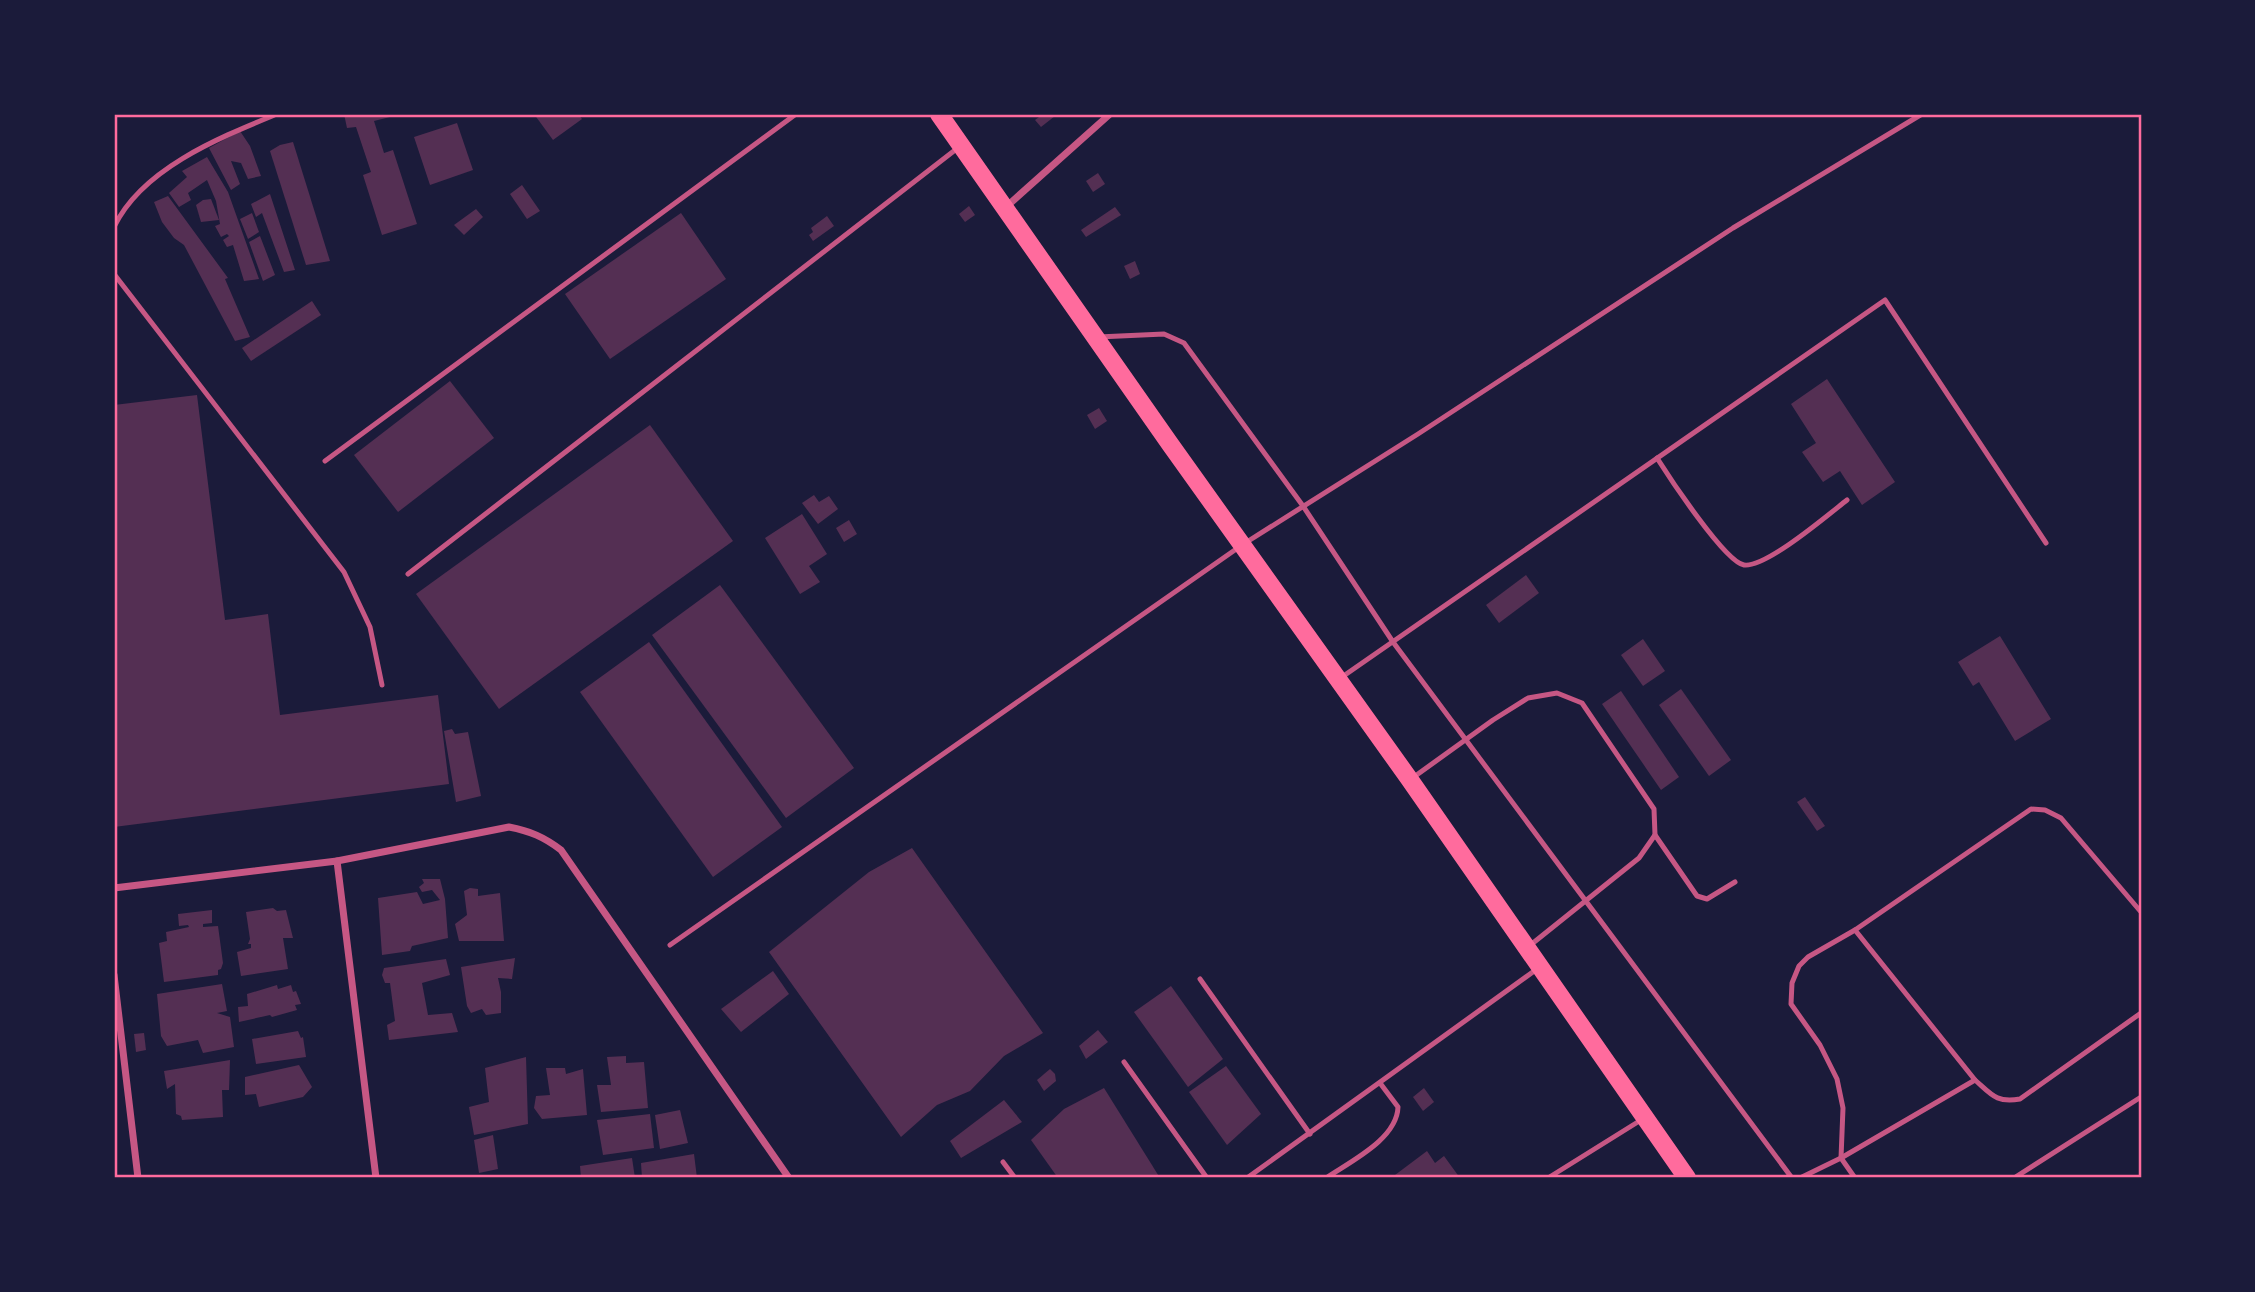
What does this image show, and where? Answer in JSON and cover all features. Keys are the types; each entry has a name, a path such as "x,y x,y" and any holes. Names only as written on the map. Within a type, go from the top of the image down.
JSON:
{"highway":[{"path":"939,114 1339,679 1687,1178"}],"street":[{"path":"1006,207 1110,114"},
{"path":"114,888 337,861 509,827 531,831 561,850 789,1178"},
{"path":"337,861 376,1178"},
{"path":"114,975 138,1178"}],"lane":[{"path":"114,226 120,213 143,188 168,168 217,139 277,114"},
{"path":"325,461 796,114"},
{"path":"670,946 1242,545 1558,344 1733,228 1922,114"},
{"path":"408,574 961,145"},
{"path":"114,274 344,572 370,627 382,685"},
{"path":"1339,679 1885,299 2046,543"},
{"path":"1095,337 1164,334 1184,343 1303,506 1393,642 1792,1178"},
{"path":"1657,458 1705,527 1733,559 1743,565 1756,564 1788,545 1847,500"},
{"path":"1410,780 1528,698 1557,693 1582,703 1654,809 1655,835 1697,896 1707,899 1735,882"},
{"path":"1855,1178 1841,1158 1843,1108 1837,1079 1820,1045 1791,1004 1792,983 1799,966 1808,957 1855,930 2031,809 2045,810 2061,818 2141,912"},
{"path":"1526,949 1639,858 1655,835"},
{"path":"1855,930 1975,1080 1994,1097 2004,1101 2020,1099 2141,1013"},
{"path":"1247,1178 1539,968"},
{"path":"1199,979 1310,1133"},
{"path":"1124,1062 1207,1178"},
{"path":"1800,1178 1841,1158 1975,1080"},
{"path":"1326,1178 1388,1134 1398,1119 1398,1107 1380,1083"},
{"path":"2014,1178 2141,1097"},
{"path":"1548,1178 1643,1118"},
{"path":"1003,1162 1015,1178"}],"building":[{"path":"344,114 402,114 374,121 384,153 393,150 417,224 382,235 363,175 371,172 356,127 347,128"},
{"path":"534,114 578,114 582,119 553,140"},
{"path":"1043,114 1055,116 1041,127 1035,120"},
{"path":"457,123 473,170 430,185 414,137"},
{"path":"240,131 250,146 261,176 248,179 241,163 231,161 240,184 231,190 209,148"},
{"path":"293,142 330,261 306,265 270,151"},
{"path":"207,157 228,192 259,279 244,281 233,245 227,247 223,240 229,236 227,234 221,237 215,226 220,224 216,201 207,180 188,193 191,200 179,207 169,193 187,177 182,171"},
{"path":"1098,173 1105,184 1093,192 1086,181"},
{"path":"522,185 540,211 527,219 510,194"},
{"path":"270,194 295,270 284,272 262,213 256,217 251,204"},
{"path":"168,196 228,278 225,279 250,337 235,341 184,245 174,238 162,222 154,202"},
{"path":"211,199 219,220 201,222 196,205"},
{"path":"969,206 975,215 965,222 959,214"},
{"path":"1115,207 1121,215 1086,237 1081,230"},
{"path":"476,209 483,217 464,235 454,225"},
{"path":"252,213 259,232 248,239 240,219"},
{"path":"681,213 726,279 610,359 565,294"},
{"path":"827,216 834,226 813,241 809,235 813,232 811,228"},
{"path":"260,236 275,275 263,281 249,242"},
{"path":"1135,261 1140,274 1130,279 1124,266"},
{"path":"312,301 321,315 251,361 242,348"},
{"path":"1827,379 1895,482 1862,505 1840,471 1823,482 1802,452 1816,443 1791,404"},
{"path":"450,381 494,438 398,512 354,455"},
{"path":"197,395 225,620 268,614 280,715 438,695 449,784 114,827 114,405"},
{"path":"1099,408 1107,421 1095,429 1087,415"},
{"path":"650,425 733,541 499,709 416,594"},
{"path":"814,495 819,502 829,496 838,509 818,524 802,503"},
{"path":"802,514 827,554 809,566 820,582 800,594 765,538"},
{"path":"849,520 857,534 844,542 836,528"},
{"path":"1526,575 1539,593 1499,623 1486,605"},
{"path":"720,585 854,768 786,818 652,635"},
{"path":"2000,636 2051,719 2015,741 1979,682 1973,686 1958,662"},
{"path":"1643,639 1665,671 1643,686 1621,655"},
{"path":"649,642 782,827 713,877 580,692"},
{"path":"1681,689 1731,760 1709,776 1659,705"},
{"path":"1621,691 1679,777 1661,790 1602,704"},
{"path":"452,729 455,734 468,732 481,796 456,802 444,731"},
{"path":"1805,797 1825,826 1817,831 1797,802"},
{"path":"912,848 1043,1033 1004,1056 970,1091 937,1105 901,1137 769,952 869,872"},
{"path":"422,879 440,879 445,899 448,938 412,946 410,951 382,955 378,898 417,892 423,904 440,900 432,890 422,892 419,887 424,883"},
{"path":"470,888 478,889 478,896 500,893 504,941 459,941 455,924 467,915 464,891"},
{"path":"273,908 277,911 286,910 293,938 283,938 288,969 241,976 237,952 251,948 251,944 248,944 250,939 246,912"},
{"path":"212,910 212,923 203,924 203,927 218,926 223,963 218,975 164,982 159,943 167,941 166,932 189,927 179,926 178,914"},
{"path":"515,958 512,979 498,978 501,1013 486,1015 482,1009 471,1013 467,1006 461,967"},
{"path":"446,959 450,975 422,983 428,1015 452,1013 458,1032 389,1040 387,1025 395,1021 390,983 385,983 382,975 384,968"},
{"path":"773,971 789,994 741,1032 721,1009"},
{"path":"222,984 227,1011 217,1013 230,1017 234,1047 203,1053 198,1040 167,1046 161,1036 157,994"},
{"path":"277,985 278,989 291,985 293,992 296,991 301,1004 295,1005 297,1010 239,1022 238,1007 248,1006 247,994"},
{"path":"1171,986 1223,1059 1188,1087 1134,1012"},
{"path":"1098,1030 1108,1042 1086,1059 1079,1046"},
{"path":"298,1031 301,1038 303,1037 306,1057 256,1064 252,1039"},
{"path":"144,1033 146,1050 136,1052 134,1034"},
{"path":"626,1056 626,1063 644,1062 648,1108 601,1112 597,1085 611,1085 607,1057"},
{"path":"526,1057 528,1124 474,1135 469,1107 489,1102 485,1068"},
{"path":"230,1060 229,1090 222,1090 223,1117 182,1120 181,1116 176,1114 175,1084 167,1089 164,1071"},
{"path":"299,1065 312,1087 303,1097 259,1107 256,1094 245,1095 245,1077"},
{"path":"1226,1066 1261,1114 1227,1145 1189,1092"},
{"path":"546,1068 565,1068 566,1074 583,1069 587,1115 542,1119 534,1108 536,1096 550,1095"},
{"path":"1050,1069 1055,1074 1056,1081 1044,1091 1037,1080"},
{"path":"1104,1088 1160,1178 1058,1178 1031,1140 1064,1109"},
{"path":"1424,1088 1434,1102 1423,1111 1413,1097"},
{"path":"1004,1100 1022,1122 961,1158 950,1141"},
{"path":"680,1110 688,1143 660,1149 655,1115"},
{"path":"650,1114 654,1148 603,1155 597,1120"},
{"path":"493,1135 498,1169 479,1173 474,1140"},
{"path":"1427,1151 1435,1163 1444,1156 1460,1178 1391,1178"},
{"path":"694,1154 697,1178 642,1178 641,1163"},
{"path":"632,1158 635,1178 581,1178 580,1166"}]}
